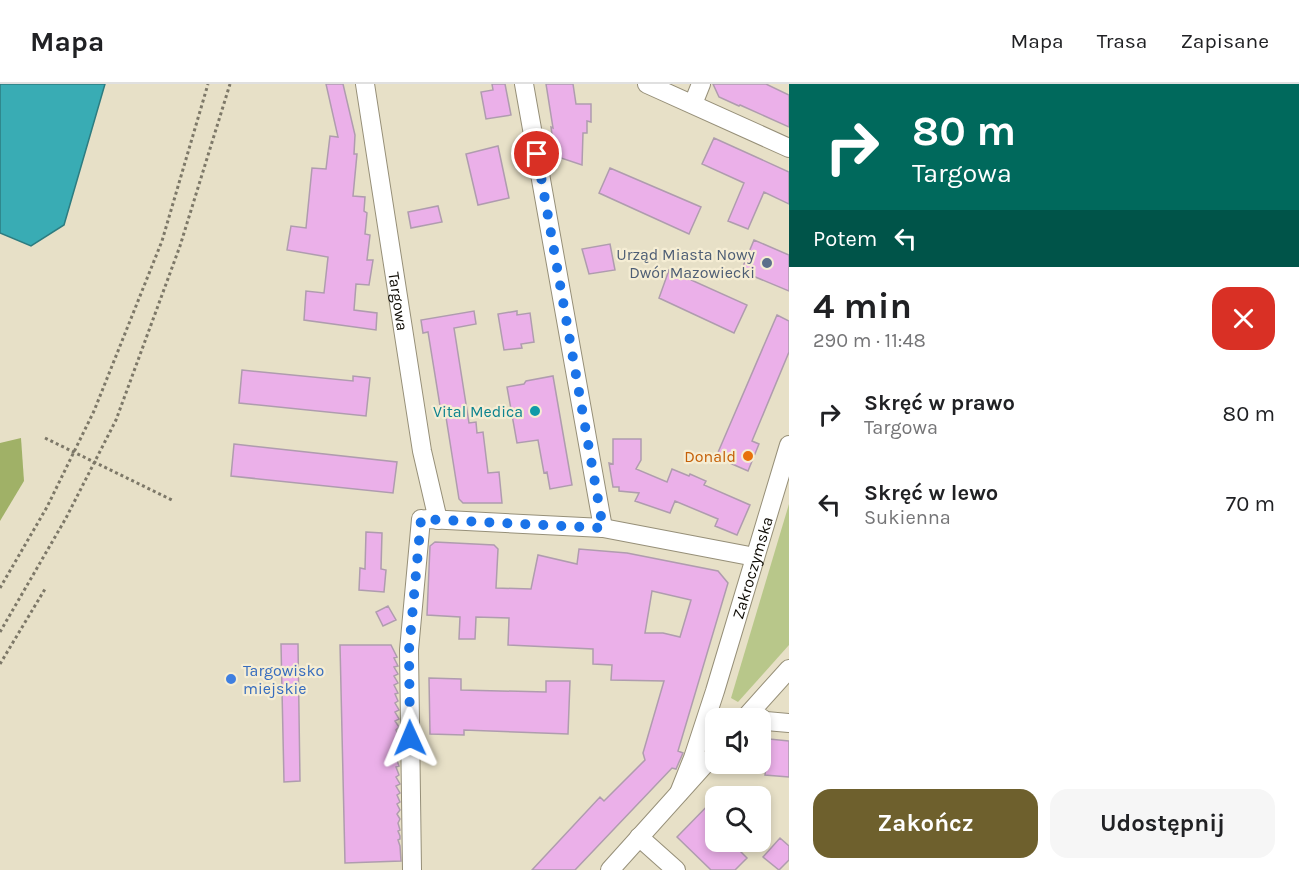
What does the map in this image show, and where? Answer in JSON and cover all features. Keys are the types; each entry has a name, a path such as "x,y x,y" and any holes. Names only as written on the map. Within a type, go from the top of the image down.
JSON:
{"street":[{"name":"Targowa","path":"365,84 422,451 423,519 409,650 412,870"},
{"path":"524,84 603,528"},
{"path":"647,84 789,148"},
{"path":"693,104 701,84"},
{"name":"Zakroczymska","path":"679,793 715,691 789,445"},
{"path":"423,519 603,528 755,557"},
{"path":"754,708 789,669"},
{"name":"Zakroczymska","path":"714,708 715,691"},
{"path":"771,721 789,723"},
{"path":"610,870 705,764"},
{"path":"639,837 676,870"}],"path":[{"path":"0,588 47,507 94,411 162,241 208,84"},
{"path":"0,632 66,518 116,420 180,246 230,84"},
{"path":"45,438 174,501"},
{"path":"0,664 45,589"}],"green space":[{"path":"21,438 24,481 0,521 0,443"},
{"path":"789,504 789,645 738,702 731,698"}],"water":[{"path":"0,84 105,84 64,225 31,246 0,233"}],"building":[{"path":"326,84 343,84 355,135 354,154 357,154 353,196 365,197 364,211 367,213 365,234 370,235 367,260 373,260 369,285 356,284 354,310 377,313 376,330 304,320 306,291 324,293 328,257 287,250 291,226 306,228 312,168 326,169 330,136 338,137"},
{"path":"492,84 505,84 511,115 486,119 481,92 493,90"},
{"path":"546,84 573,84 576,104 591,104 591,122 587,121 587,133 583,133 582,165 555,156"},
{"path":"713,84 766,84 789,95 789,127 719,97"},
{"path":"714,138 789,172 789,204 764,192 748,229 728,221 744,183 702,164"},
{"path":"498,146 509,198 478,205 466,154"},
{"path":"610,168 701,207 689,234 599,193"},
{"path":"438,206 442,222 411,228 408,212"},
{"name":"Urząd Miasta Nowy Dwór Mazowiecki","path":"754,240 789,255 789,291 741,271"},
{"path":"610,244 615,270 589,274 582,249"},
{"path":"669,270 747,305 734,333 659,298"},
{"path":"474,311 476,324 454,328 469,423 476,422 477,433 483,432 488,473 499,472 502,503 463,503 459,499 445,411 441,412 428,332 423,333 421,320"},
{"path":"517,311 517,315 530,313 534,342 521,344 522,348 504,350 498,314"},
{"path":"777,315 789,321 789,352 752,441 759,444 748,471 716,457"},
{"path":"242,370 353,381 353,376 370,378 366,416 239,403"},
{"name":"Vital Medica","path":"553,376 572,485 550,489 547,472 544,473 538,440 517,443 507,387"},
{"path":"613,439 641,439 641,460 636,469 667,482 672,469 689,476 690,474 706,481 704,485 750,505 737,535 715,526 718,519 675,501 670,513 635,501 639,493 619,491 619,487 613,487 609,463 613,464"},
{"path":"234,444 397,462 393,493 231,476"},
{"path":"366,532 382,533 381,569 386,570 384,592 359,590 360,568 365,569"},
{"path":"435,542 494,545 498,549 496,588 531,589 538,555 577,564 579,549 627,553 718,571 728,583 678,751 683,753 676,769 672,768 575,870 532,870 600,797 604,801 645,760 643,753 664,681 611,680 612,665 593,664 593,649 508,645 509,618 476,617 475,639 459,639 460,617 427,615 430,546","holes":["652,591 691,600 680,637 663,633 645,633"]},
{"path":"388,606 396,620 383,626 376,612"},
{"path":"281,644 298,644 300,781 284,782"},
{"path":"340,645 391,645 397,657 394,658 398,666 394,667 398,674 394,676 398,683 394,685 398,693 395,694 398,701 395,703 399,710 395,712 399,719 395,721 399,727 396,730 399,736 396,740 399,747 396,749 399,756 396,758 399,766 396,767 399,775 396,777 400,784 396,786 400,793 397,795 400,810 397,814 400,819 398,823 400,830 398,831 400,839 398,840 401,861 345,863"},
{"path":"429,678 461,679 461,690 546,692 546,681 570,681 568,734 464,730 464,735 430,734"},
{"path":"771,739 789,741 789,777 765,775 771,774"},
{"path":"705,808 705,852 741,852 747,858 735,870 711,870 677,837"},
{"path":"780,838 789,846 789,860 779,870 763,857 767,852 771,852 771,848"}],"place":[{"name":"Urząd Miasta Nowy Dwór Mazowiecki","path":"767,263"},
{"name":"Vital Medica","path":"535,411"},
{"name":"Donald","path":"748,456"},
{"name":"Targowisko miejskie","path":"231,679"}],"route":[{"path":"410,738 409,650 421,519 603,528 537,154"}]}
